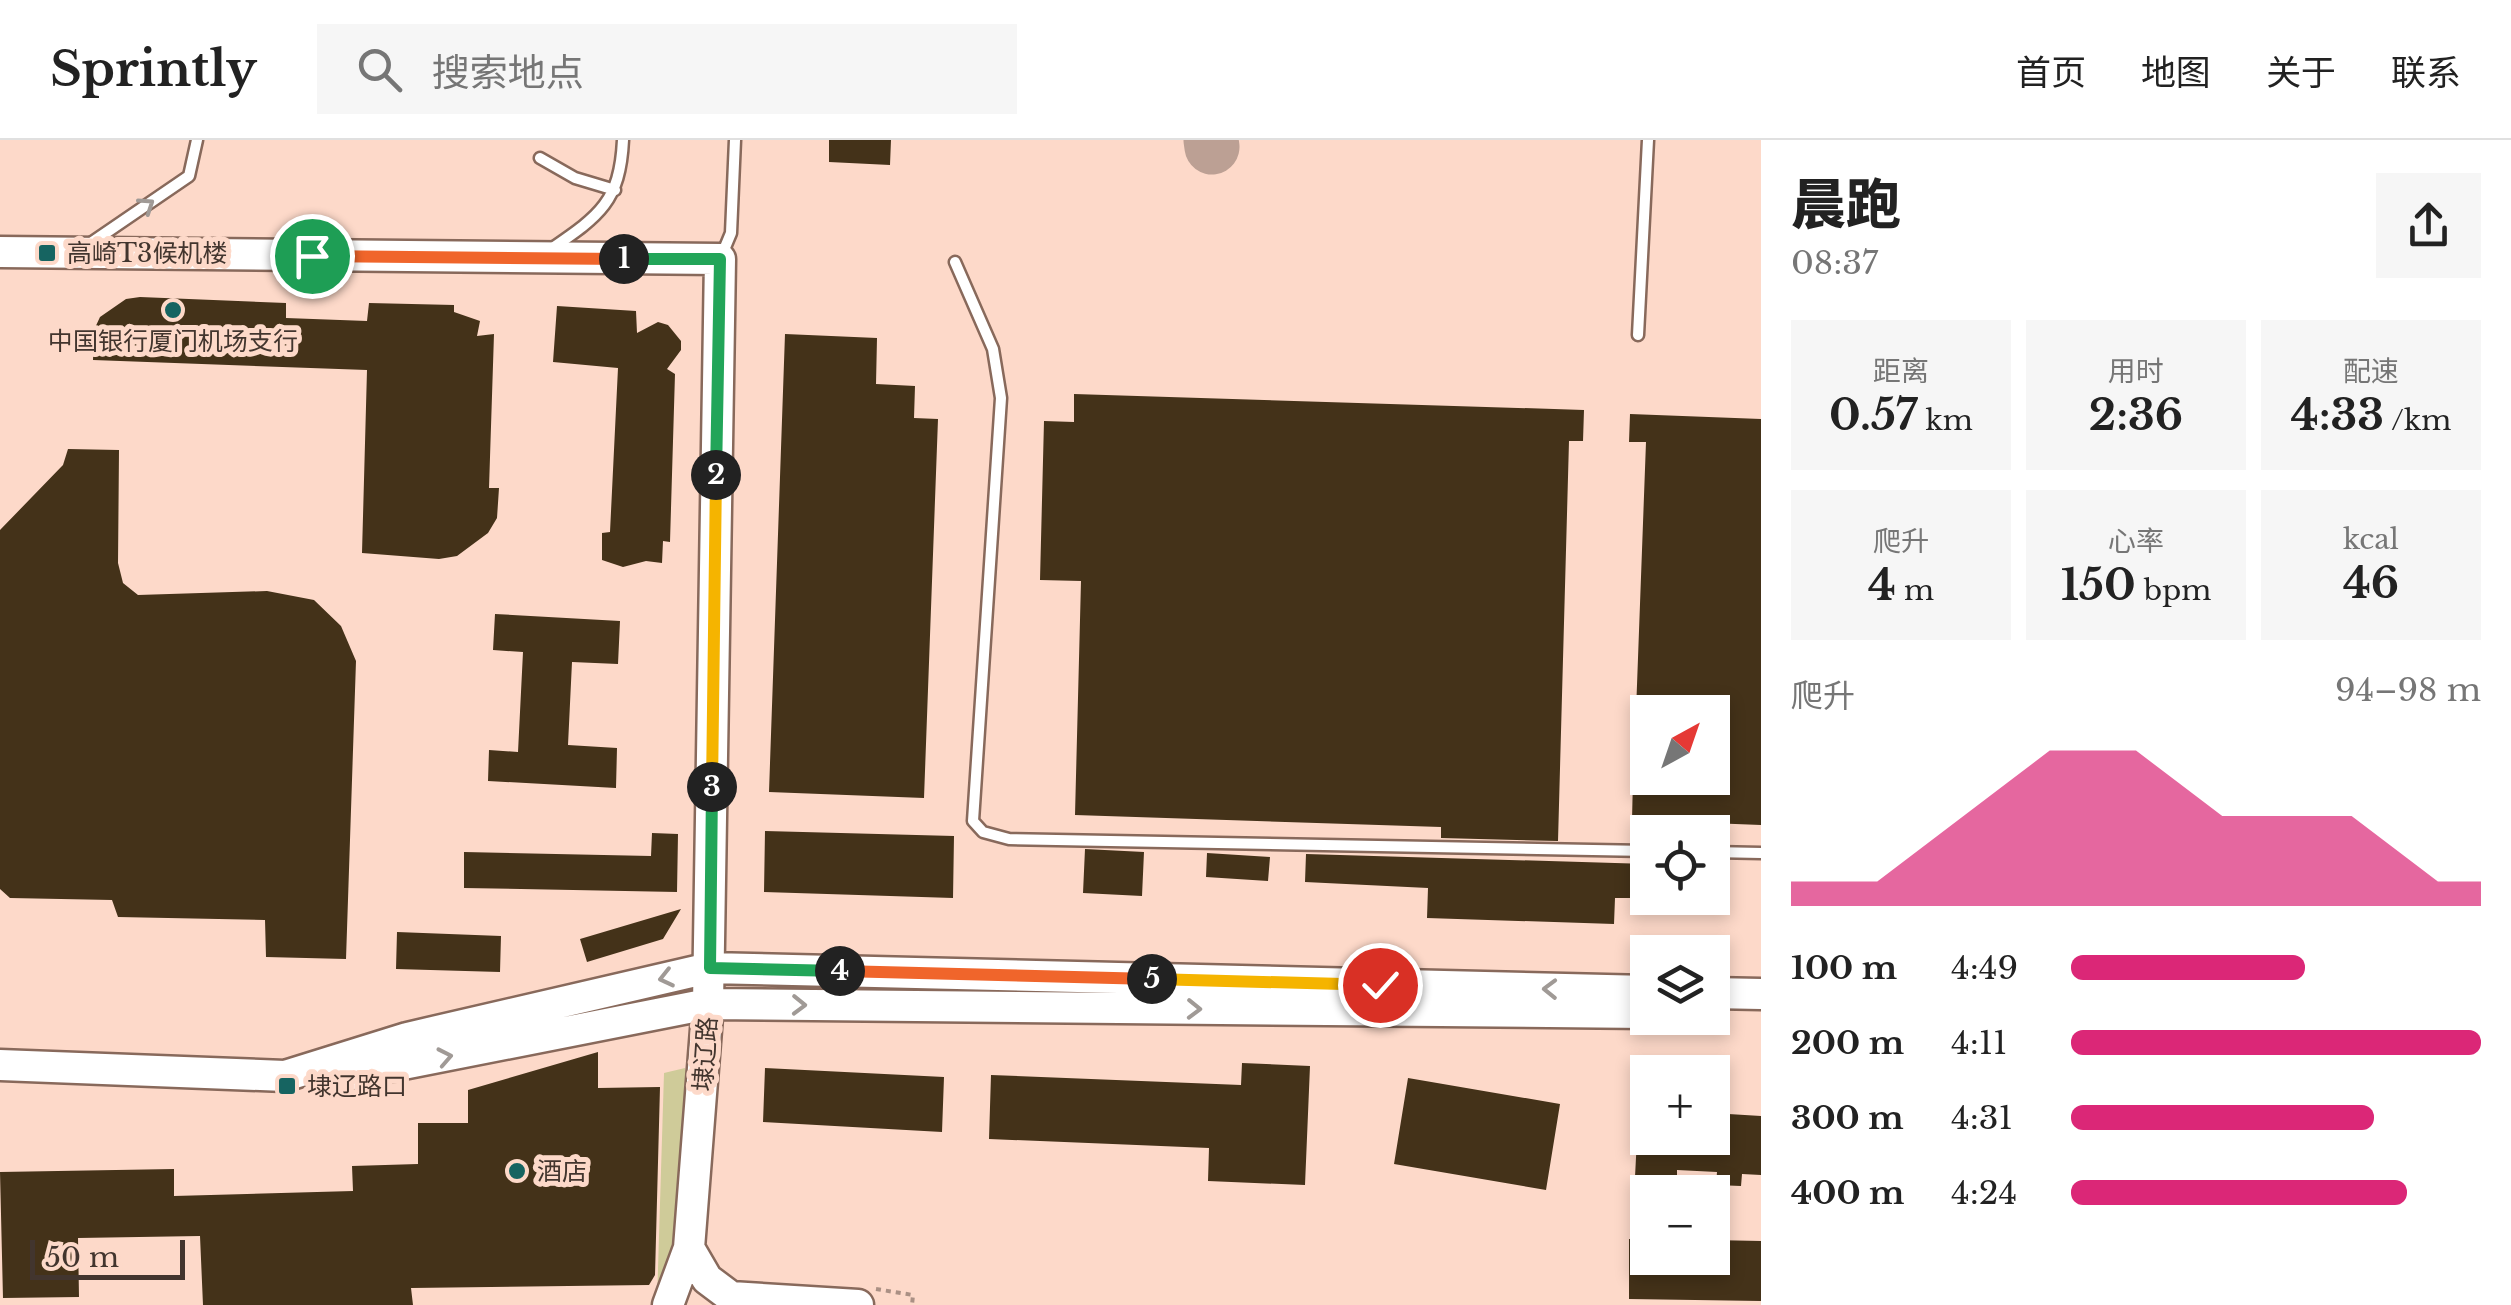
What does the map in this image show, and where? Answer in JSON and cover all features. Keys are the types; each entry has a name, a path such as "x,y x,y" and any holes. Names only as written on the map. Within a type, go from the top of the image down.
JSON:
{"main road":[{"path":"0,252 720,259"},
{"name":"埭辽路","path":"668,1305 689,1248 710,968 720,259"},
{"path":"0,1066 285,1076 407,1038 710,968 1630,992"},
{"path":"1730,993 1761,994"},
{"path":"0,1083 287,1086 708,1004 1630,1013"},
{"path":"1730,1014 1761,1014"},
{"path":"689,1248 706,1279 731,1297 859,1296"}],"lane":[{"path":"75,254 189,176 197,140"},
{"path":"538,258 600,212 615,190 623,140"},
{"path":"720,259 731,233 735,140"},
{"path":"1638,334 1648,140"},
{"path":"540,158 574,178 615,190"},
{"path":"955,262 993,349 1001,398 974,821 983,832 1009,839 1630,851"},
{"path":"1730,852 1761,853"}],"path":[{"path":"859,1296 913,1294 912,1305"}],"shaded area":[{"path":"685,1068 688,1081 678,1255 657,1302 664,1073"}],"building":[{"path":"829,140 891,140 890,165 829,162"},
{"path":"126,299 286,303 286,318 367,321 369,303 454,305 454,312 480,321 477,336 494,334 489,488 499,488 497,518 488,533 457,556 439,559 362,553 367,370 93,360 94,330 100,317"},
{"path":"557,306 636,311 637,333 658,322 668,325 681,341 681,350 667,369 675,374 670,542 663,541 662,563 646,561 623,567 602,560 602,533 610,532 618,368 553,362"},
{"path":"785,334 877,338 876,384 915,386 914,418 938,419 924,798 769,792"},
{"path":"1074,394 1584,410 1583,441 1569,441 1558,841 1441,838 1441,827 1075,815 1081,581 1040,580 1044,421 1074,422"},
{"path":"1630,414 1761,419 1761,825 1730,824 1730,815 1632,815 1633,795 1730,795 1730,695 1637,695 1646,442 1629,442"},
{"path":"68,449 119,450 118,563 123,583 138,595 267,591 314,600 341,626 356,661 346,959 266,957 265,920 118,917 112,900 10,898 0,889 0,530 63,465"},
{"path":"495,614 620,621 618,664 572,662 568,745 617,748 616,788 488,781 489,750 518,752 523,652 493,650"},
{"path":"765,831 954,836 953,898 764,892"},
{"path":"652,833 678,834 677,892 464,888 464,852 651,856"},
{"path":"1085,849 1144,852 1142,896 1083,893"},
{"path":"1207,853 1270,857 1268,881 1206,877"},
{"path":"1306,854 1630,863 1630,898 1615,898 1614,924 1427,918 1428,888 1305,882"},
{"path":"681,909 663,939 587,962 580,939"},
{"path":"397,932 501,936 500,972 396,969"},
{"path":"598,1052 598,1088 660,1087 655,1275 649,1285 411,1288 413,1305 203,1305 200,1236 78,1238 79,1297 3,1298 0,1172 174,1169 174,1196 353,1191 352,1166 418,1164 418,1123 468,1123 468,1090"},
{"path":"1242,1063 1310,1066 1305,1185 1208,1181 1209,1148 989,1139 991,1075 1241,1085"},
{"path":"765,1068 944,1077 942,1132 763,1122"},
{"path":"1408,1078 1560,1104 1546,1190 1394,1164"},
{"path":"1730,1114 1761,1116 1761,1175 1742,1174 1741,1186 1730,1186 1730,1175 1717,1172 1677,1170 1677,1175 1635,1175 1636,1155 1730,1155"},
{"path":"1629,1239 1630,1275 1730,1275 1730,1240 1761,1241 1761,1301 1629,1299"}],"taxiway":[{"path":"1211,140 1212,147"}],"place":[{"name":"高崎T3候机楼","path":"47,253"},
{"name":"中国银行厦门机场支行","path":"173,310"},
{"name":"埭辽路口","path":"287,1086"},
{"name":"酒店","path":"517,1171"}],"route":[{"path":"312,256 720,259 710,968 1380,985"}]}
